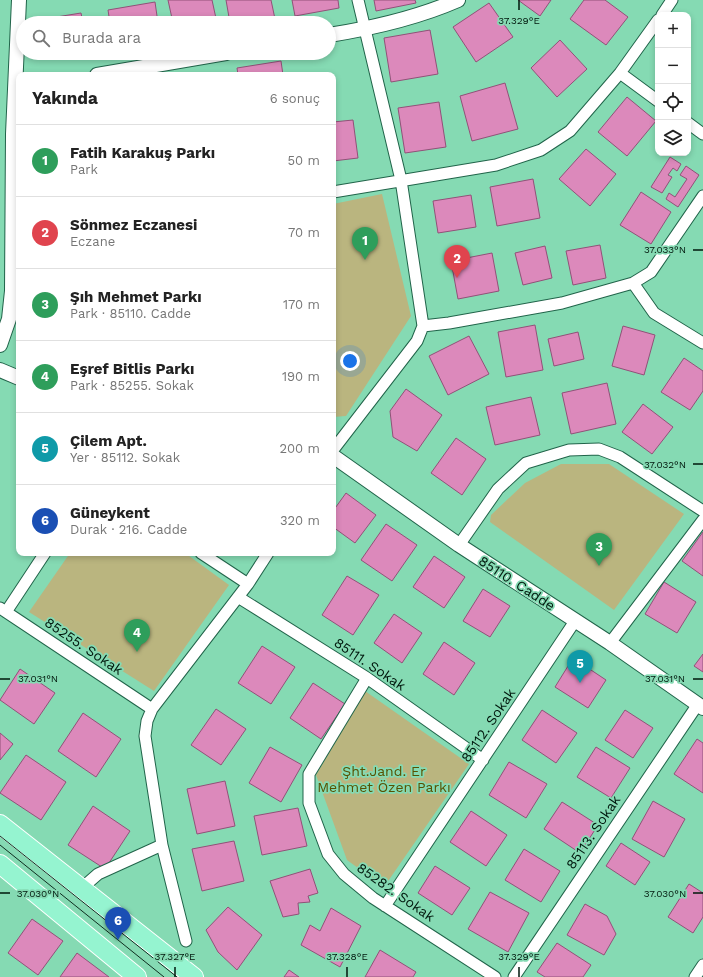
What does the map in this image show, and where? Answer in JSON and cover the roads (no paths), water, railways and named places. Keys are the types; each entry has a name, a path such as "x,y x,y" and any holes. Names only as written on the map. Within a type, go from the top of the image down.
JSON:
{"main road":[{"path":"0,824 194,977"},
{"path":"0,864 135,976"}],"street":[{"path":"19,0 19,16"},
{"path":"336,446 417,341 422,326 401,180 358,0"},
{"path":"336,34 365,29 437,9 458,0"},
{"path":"664,12 672,0"},
{"path":"336,191 496,166 541,150 570,131 620,73 655,24"},
{"path":"17,72 18,60"},
{"path":"126,72 189,60"},
{"path":"620,73 655,99"},
{"path":"691,125 703,134"},
{"path":"0,345 8,319 12,291 16,188"},
{"path":"422,326 449,323 562,303 633,283 651,272 703,196"},
{"path":"633,283 654,313 703,343"},
{"path":"0,370 16,377"},
{"path":"459,545 498,489 526,463 569,450 599,449 620,457 703,511"},
{"name":"85110. Cadde","path":"336,458 459,545 610,644 700,706"},
{"path":"610,644 703,520"},
{"path":"3,610 43,556"},
{"path":"206,556 248,584"},
{"path":"186,941 162,845 146,736 147,721 152,709 248,584 266,556"},
{"name":"85111. Sokak","path":"238,596 367,678 483,760"},
{"name":"85255. Sokak","path":"3,610 152,709"},
{"name":"85112. Sokak","path":"385,906 575,621"},
{"name":"85282. Sokak","path":"367,678 309,774 309,802 328,854 344,874 385,906 494,977"},
{"name":"85113. Sokak","path":"514,977 700,706"},
{"path":"82,888 98,874 162,845"},
{"path":"695,977 703,965"}],"tram line":[{"path":"0,836 177,977"},
{"path":"0,845 164,977"}],"place":[{"name":"Fatih Karakuş Parkı","path":"365,260"},
{"name":"Sönmez Eczanesi","path":"457,278"},
{"name":"Şıh Mehmet Parkı","path":"599,566"},
{"name":"Eşref Bitlis Parkı","path":"137,652"},
{"name":"Çilem Apt.","path":"580,683"},
{"name":"Güneykent","path":"118,940"}],"park label":[{"name":"Şht.Jand. Er Mehmet Özen Parkı","path":"384,780"}]}
